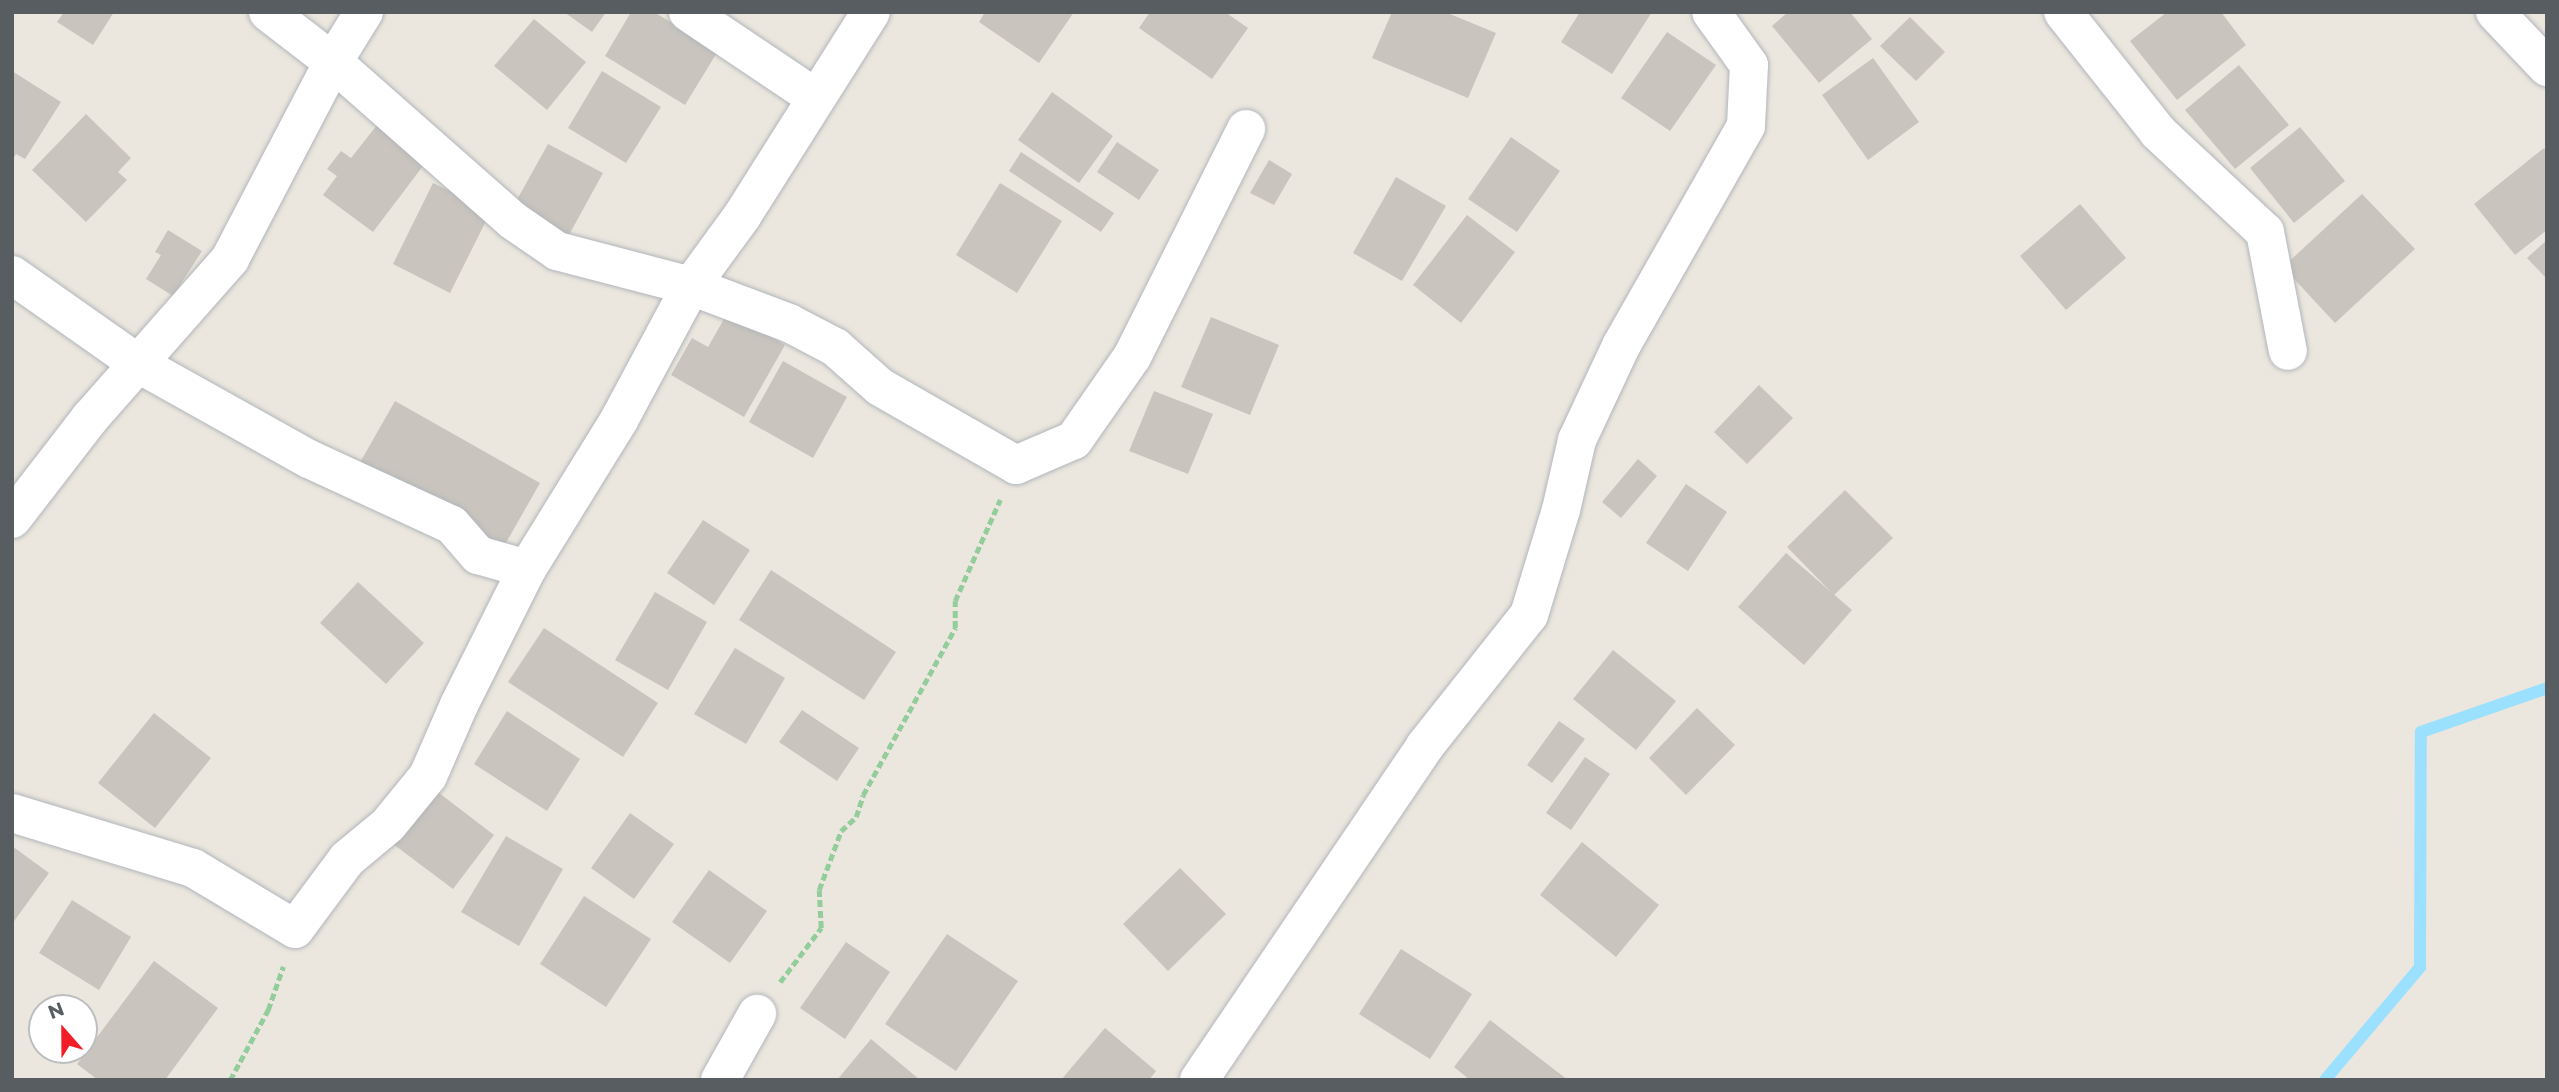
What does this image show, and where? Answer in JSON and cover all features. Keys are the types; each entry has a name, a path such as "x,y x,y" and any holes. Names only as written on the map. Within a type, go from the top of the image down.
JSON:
{"street":[{"path":"268,12 333,62 512,220 557,251 691,286 789,323 835,347 880,387 1016,465 1074,440 1132,357 1246,129"},
{"path":"12,519 137,363 230,259 333,62 364,12"},
{"path":"688,12 816,98"},
{"path":"12,813 192,868 295,929 347,859 388,825 428,776 459,705 527,569 619,420 691,286 742,216 871,12"},
{"path":"1199,1080 1425,746 1529,615 1561,510 1577,440 1621,346 1746,126 1749,65 1711,12"},
{"path":"2063,12 2158,132 2265,232 2288,351"},
{"path":"2495,12 2547,67"},
{"path":"12,275 137,363 309,458 452,524 478,555 527,569"},
{"path":"720,1080 757,1014"}],"path":[{"path":"757,1014 821,928 819,890 841,831 856,817 863,795 955,628 955,601 1016,465"},
{"path":"230,1080 268,1010 295,929"}],"building":[{"path":"64,12 114,12 93,45 57,22"},
{"path":"564,12 606,12 592,32"},
{"path":"631,12 654,12 718,51 685,105 605,56"},
{"path":"985,12 1074,12 1039,63 979,22"},
{"path":"1150,12 1225,12 1248,28 1212,79 1139,28"},
{"path":"1392,12 1445,12 1496,33 1468,98 1372,58"},
{"path":"1580,12 1652,12 1612,74 1561,42"},
{"path":"1788,12 1850,12 1872,39 1819,83 1772,26"},
{"path":"2167,12 2221,12 2246,45 2177,100 2130,41"},
{"path":"1910,17 1945,52 1916,81 1880,46"},
{"path":"534,19 586,62 547,110 494,66"},
{"path":"1667,32 1716,65 1670,131 1621,98"},
{"path":"1873,58 1919,122 1868,160 1822,95"},
{"path":"2239,65 2289,125 2235,169 2185,110"},
{"path":"12,71 61,102 25,159 16,154 12,161"},
{"path":"602,71 661,107 626,163 568,128"},
{"path":"1052,92 1113,136 1079,183 1018,140"},
{"path":"86,114 131,158 118,172 127,180 86,222 32,170"},
{"path":"377,125 426,162 373,232 323,195 337,176 327,169 341,151 351,158"},
{"path":"2300,127 2345,181 2294,223 2250,168"},
{"path":"1511,137 1560,171 1517,232 1468,199"},
{"path":"1117,142 1159,170 1139,200 1097,172"},
{"path":"548,144 603,173 564,244 509,214"},
{"path":"2544,148 2547,152 2547,230 2515,255 2474,204"},
{"path":"1021,152 1114,213 1101,232 1009,171"},
{"path":"1269,160 1292,174 1274,205 1250,193"},
{"path":"1396,177 1446,206 1402,281 1353,253"},
{"path":"433,183 491,211 450,293 393,264"},
{"path":"1000,183 1062,221 1017,293 956,255"},
{"path":"2362,194 2415,249 2335,323 2283,267"},
{"path":"2080,204 2126,258 2066,310 2020,256"},
{"path":"1467,215 1515,252 1461,323 1413,285"},
{"path":"168,230 202,251 173,296 146,279 161,255 155,252"},
{"path":"2547,240 2547,279 2527,258"},
{"path":"728,312 785,345 744,417 671,375 692,338 708,347"},
{"path":"1211,317 1279,345 1250,415 1181,387"},
{"path":"783,361 847,397 813,458 749,422"},
{"path":"1759,385 1793,418 1747,464 1714,432"},
{"path":"1154,391 1213,414 1188,474 1129,451"},
{"path":"395,401 540,483 503,548 358,466"},
{"path":"1638,459 1657,476 1621,518 1602,502"},
{"path":"1686,484 1727,512 1688,571 1646,543"},
{"path":"1845,490 1893,538 1834,595 1787,547"},
{"path":"703,520 750,550 714,605 667,573"},
{"path":"1786,553 1852,610 1804,665 1738,607"},
{"path":"771,570 896,652 864,700 739,620"},
{"path":"358,582 424,643 386,684 320,623"},
{"path":"655,592 707,622 668,690 615,660"},
{"path":"544,628 658,703 623,757 508,682"},
{"path":"735,648 785,678 746,744 694,714"},
{"path":"1613,650 1676,701 1636,750 1573,699"},
{"path":"1697,708 1735,745 1686,795 1649,758"},
{"path":"802,710 859,748 837,781 779,742"},
{"path":"507,711 580,759 547,811 474,764"},
{"path":"154,713 211,758 155,828 98,783"},
{"path":"1559,721 1585,739 1552,783 1527,765"},
{"path":"1585,757 1610,774 1571,830 1546,813"},
{"path":"430,786 494,835 453,889 389,841"},
{"path":"630,813 674,844 634,899 591,868"},
{"path":"506,836 563,869 519,946 461,912"},
{"path":"1582,842 1659,905 1616,957 1540,895"},
{"path":"12,846 49,873 12,924"},
{"path":"1180,868 1226,914 1168,971 1123,924"},
{"path":"709,870 767,911 730,963 672,922"},
{"path":"584,896 651,939 606,1007 540,964"},
{"path":"72,900 131,937 99,990 39,953"},
{"path":"947,934 1018,981 956,1071 885,1024"},
{"path":"846,942 890,972 845,1039 800,1008"},
{"path":"1401,949 1472,994 1430,1059 1359,1014"},
{"path":"154,961 218,1008 165,1080 98,1080 77,1064 98,1064 98,1036"},
{"path":"1490,1020 1568,1080 1470,1080 1454,1067"},
{"path":"1105,1028 1156,1071 1149,1080 1061,1080"},
{"path":"871,1039 920,1080 837,1080"}],"waterway":[{"path":"2325,1080 2420,967 2421,732 2547,688"}]}
